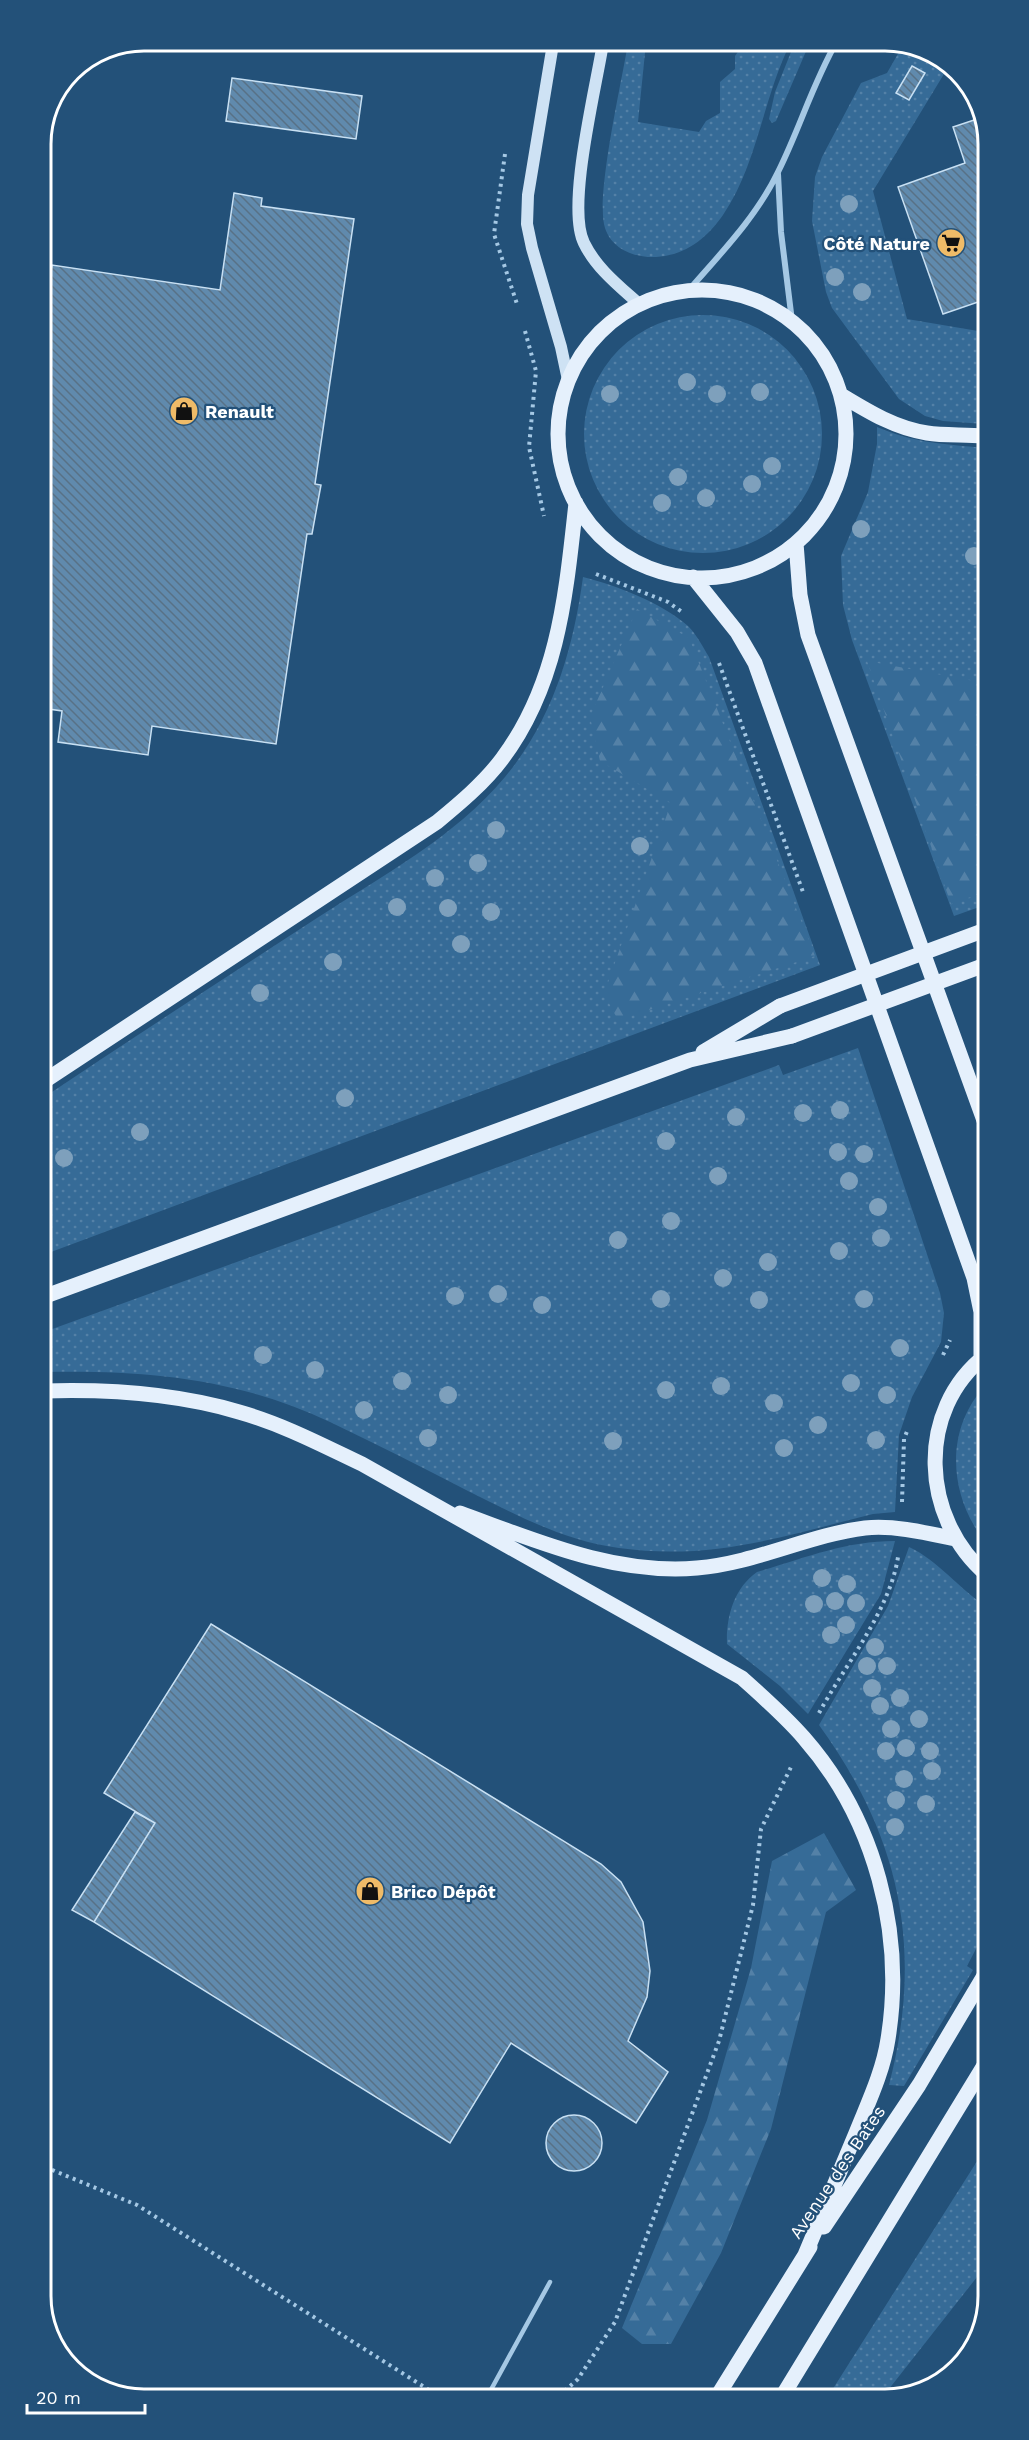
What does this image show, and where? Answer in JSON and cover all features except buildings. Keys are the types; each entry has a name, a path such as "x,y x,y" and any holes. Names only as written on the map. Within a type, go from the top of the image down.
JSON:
{"main road":[{"path":"689,290 712,290 755,300 792,321 814,343 830,367 841,395 846,422 845,449 840,475 830,500 815,523 796,543 773,559 748,570 712,577 665,573 637,563 613,547 592,527 576,503 563,474 558,443 559,411 568,380 585,349 596,335 639,304 664,295 689,290"},
{"path":"841,395 889,423 930,434 978,436"},
{"path":"51,1077 437,822 474,790 502,759 526,723 542,687 556,646 576,503"},
{"path":"796,543 800,595 808,635 978,1104"},
{"path":"693,577 737,632 755,663 974,1278 978,1304"},
{"path":"690,1060 780,1006 978,933"},
{"path":"51,1295 690,1060 792,1036 978,968"},
{"path":"978,1363 968,1373 950,1401 938,1431 935,1450 936,1487 940,1506 955,1539 978,1566"},
{"path":"51,1391 109,1389 175,1397 240,1412 299,1435 362,1464 742,1678 805,1739 839,1789 860,1827 875,1866 890,1929 894,1978 888,2040 876,2085 805,2255"},
{"path":"420,1497 555,1548 602,1562 647,1568 696,1568 746,1561 866,1528 903,1529 955,1539"},
{"name":"Avenue des Bates","path":"722,2389 805,2255 919,2085 978,1986"},
{"path":"787,2389 978,2075"}],"street":[{"path":"552,51 528,195 527,224 568,380"},
{"path":"602,51 579,185 578,224 590,255 602,270 639,304"},
{"path":"689,290 747,221 778,173 816,79 831,51"},
{"path":"778,173 781,232 792,321"}],"lane":[{"path":"491,2389 550,2282"}],"path":[{"path":"505,150 494,234 519,308"},
{"path":"525,329 536,370 529,447 545,520"},
{"path":"569,564 668,602 685,614"},
{"path":"716,655 806,900"},
{"path":"939,1362 950,1342 950,1332"},
{"path":"567,2389 578,2379 615,2322 719,2041 753,1905 761,1829 805,1739 886,1596 898,1562 903,1529 904,1438 909,1428"},
{"path":"51,2169 137,2205 427,2389"}],"green space":[{"path":"626,51 645,51 638,122 699,132 706,121 720,113 720,82 735,69 735,56 739,51 787,51 773,85 753,152 735,195 723,215 702,238 677,253 656,257 641,256 619,247 608,236 603,213 606,166"},
{"path":"791,51 806,51 776,121 772,123 769,119 775,92"},
{"path":"899,52 921,58 945,73 873,191 907,319 978,331 978,424 943,421 925,416 899,399 832,308 826,292 812,221 815,177 822,157 861,83 887,73"},
{"path":"691,315 715,315 738,320 759,329 779,342 795,358 808,378 817,399 822,434 820,457 813,480 795,510 779,526 759,539 738,548 715,553 691,553 668,548 647,539 627,526 611,510 598,490 589,469 584,446 584,422 589,399 598,378 611,358 627,342 647,329 668,320"},
{"path":"877,427 917,440 978,447 978,907 954,916 852,640 843,605 841,556 868,492 877,444"},
{"path":"583,577 624,590 665,609 688,626 700,641 709,657 820,965 51,1252 51,1093 392,871 441,837 485,799 522,755 536,732 567,657"},
{"path":"637,609 689,638 815,956 618,1020 604,994 671,803 600,761 590,717"},
{"path":"867,661 978,682 978,894 951,904"},
{"path":"858,1048 940,1293 944,1313 941,1342 912,1397 899,1435 895,1512 873,1514 778,1538 717,1549 653,1551 599,1545 541,1526 330,1422 260,1395 225,1386 154,1375 51,1372 51,1329 779,1065 783,1075"},
{"path":"978,1395 978,1532 965,1506 956,1464 957,1443 972,1403"},
{"path":"895,1541 881,1594 808,1714 780,1686 727,1644 728,1624 733,1604 742,1586 757,1572 842,1547"},
{"path":"909,1547 930,1560 978,1600 978,1945 967,1966 973,1970 904,2086 889,2085 899,2035 904,1988 904,1942 898,1897 886,1853 869,1810 847,1767 819,1725 888,1606"},
{"path":"824,1833 856,1890 826,1912 771,2129 721,2253 671,2344 642,2344 622,2328 707,2120 751,1968 772,1861"},
{"path":"978,2160 978,2276 889,2389 833,2389"}],"place":[{"name":"Côté Nature","path":"951,243"},
{"name":"Renault","path":"184,411"},
{"name":"Brico Dépôt","path":"370,1891"}]}
